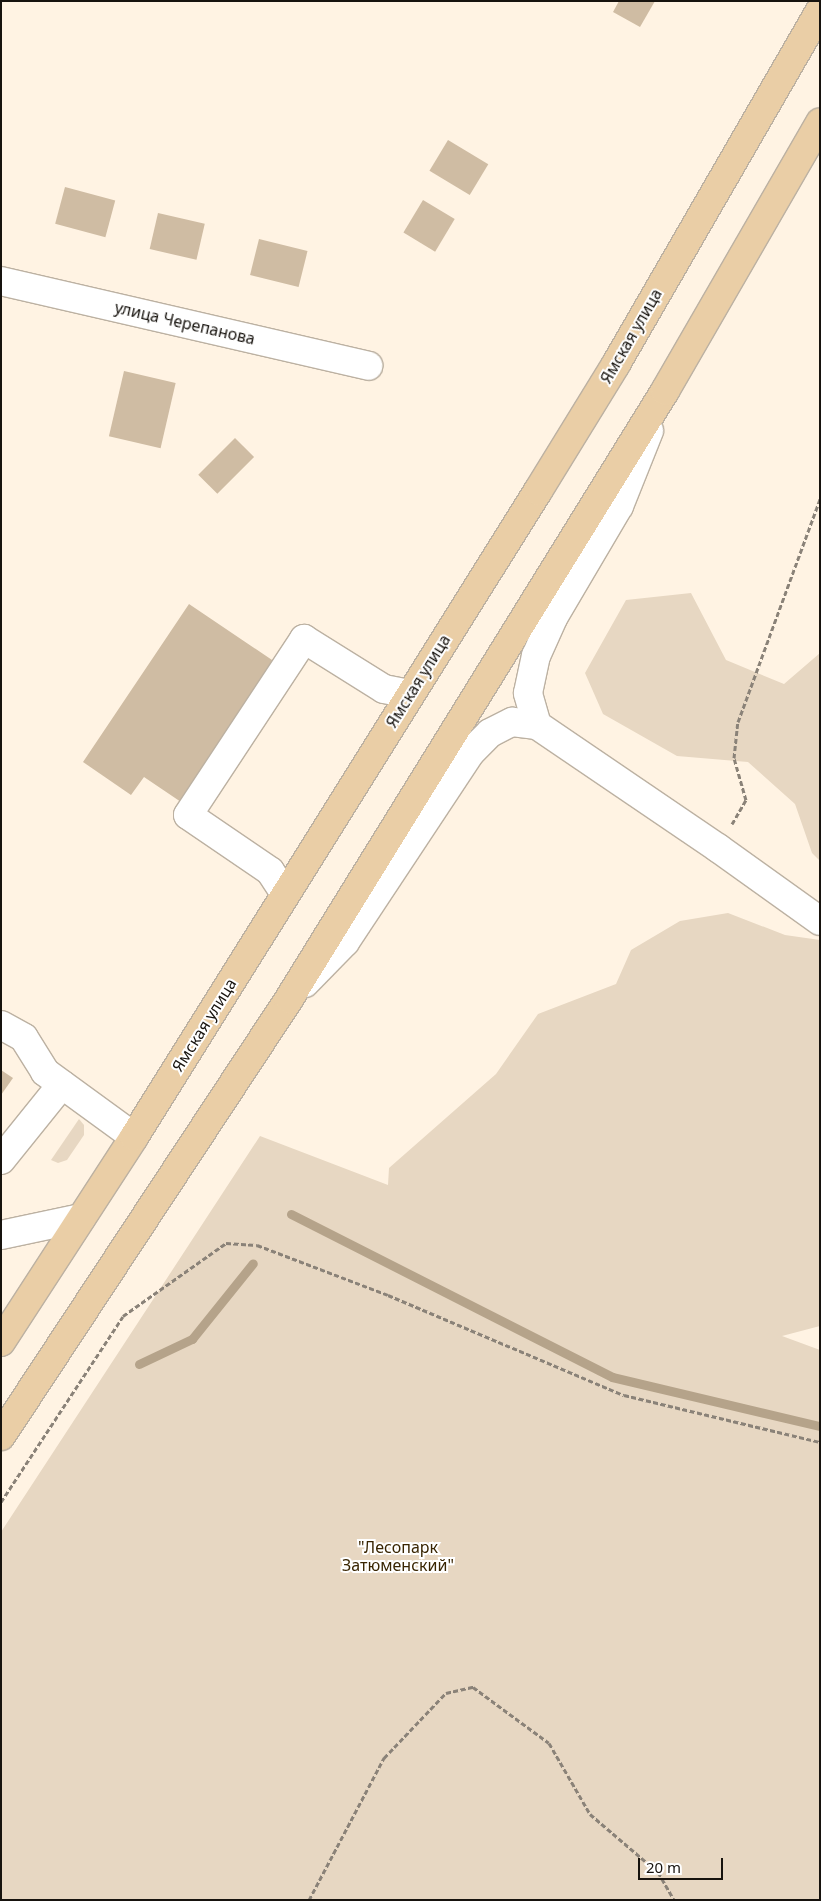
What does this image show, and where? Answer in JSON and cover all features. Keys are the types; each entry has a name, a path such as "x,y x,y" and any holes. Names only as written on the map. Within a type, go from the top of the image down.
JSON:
{"main road":[{"name":"Ямская улица","path":"1,1342 134,1137 616,364 820,11"},
{"path":"1,1436 289,999 666,391 820,122"}],"street":[{"name":"улица Черепанова","path":"1,281 368,366"},
{"path":"537,726 528,693 536,656 553,618 619,506 666,391"},
{"path":"285,894 270,871 188,815 304,639 384,689 410,694"},
{"path":"289,999 346,942 470,753 490,733 512,722 537,726 718,848 820,921"},
{"path":"1,1025 24,1038 54,1078 134,1137"},
{"path":"1,1160 54,1078"},
{"path":"1,1235 81,1218"}],"path":[{"path":"718,848 746,800 734,758 738,722 820,499"},
{"path":"1,1502 123,1316 226,1243 257,1245 388,1295 624,1395 820,1442"},
{"path":"309,1900 384,1758 446,1693 473,1687 549,1743 590,1814 658,1872 674,1900"}],"green space":[{"path":"691,593 726,660 784,684 820,653 820,861 812,853 795,804 748,762 677,756 603,714 585,673 626,600"},
{"name":"\"Лесопарк Затюменский\"","path":"728,913 785,935 820,940 820,1326 782,1336 820,1350 820,1900 1,1900 1,1532 260,1136 388,1185 389,1168 496,1074 538,1014 616,984 631,950 680,921"},
{"path":"79,1119 84,1125 84,1135 67,1160 58,1163 51,1160"}],"building":[{"path":"619,1 655,1 640,27 613,12"},
{"path":"448,140 488,164 470,195 429,171"},
{"path":"65,187 115,200 105,237 55,224"},
{"path":"423,200 455,219 435,252 403,233"},
{"path":"158,213 205,224 196,260 150,249"},
{"path":"259,239 308,251 299,287 250,275"},
{"path":"124,371 176,383 161,448 109,436"},
{"path":"235,438 254,457 217,494 198,475"},
{"path":"189,604 275,662 181,802 144,777 131,795 83,762"},
{"path":"1,1070 13,1078 1,1095"}],"waterway":[{"path":"291,1214 612,1377 820,1426"},
{"path":"139,1364 192,1339 253,1263"}]}
